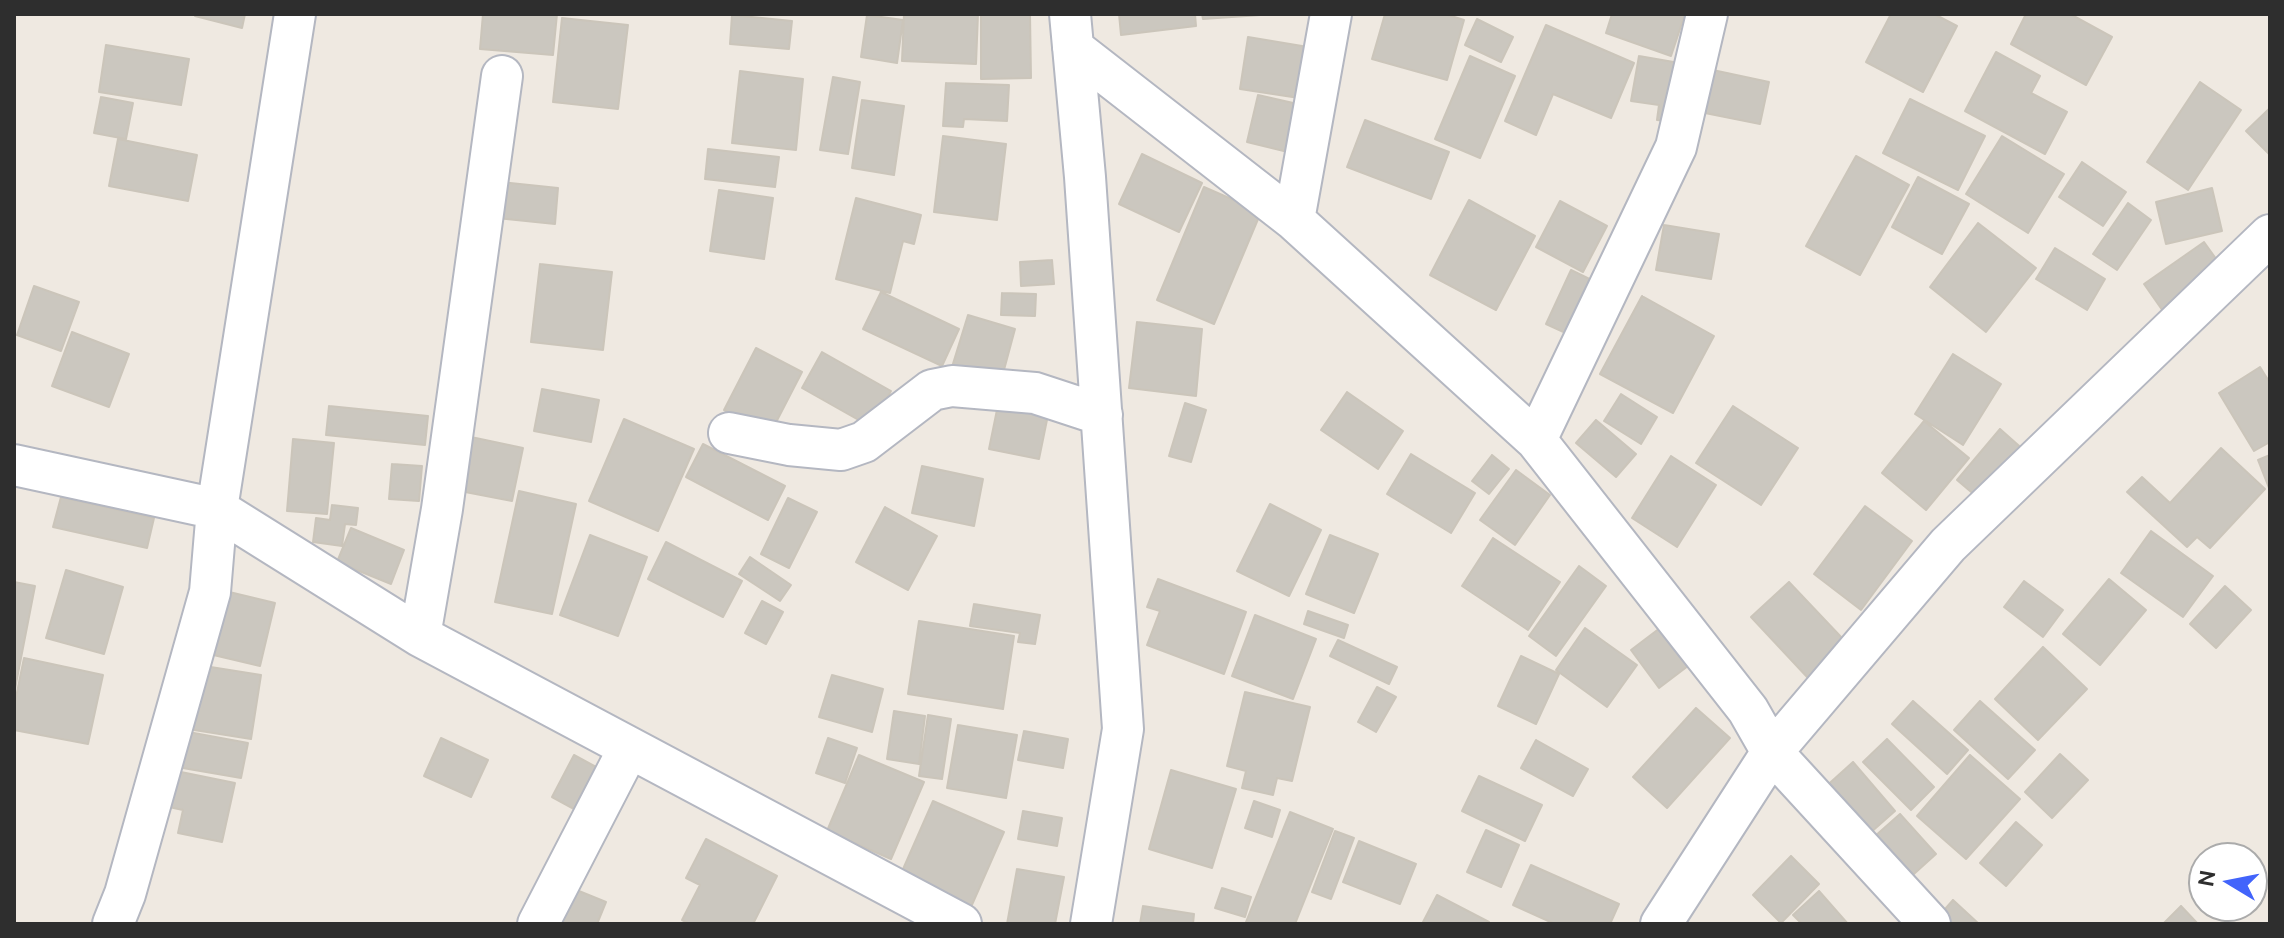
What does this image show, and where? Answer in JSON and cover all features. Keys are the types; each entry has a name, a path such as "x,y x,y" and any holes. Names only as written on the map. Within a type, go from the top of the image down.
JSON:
{"street":[{"path":"113,924 125,894 210,592 217,509 295,14"},
{"path":"1294,220 1331,14"},
{"path":"1536,440 1676,147 1707,14"},
{"path":"1071,31 1294,220 1536,440 1748,710 1772,752 1930,924"},
{"path":"1071,31 1085,177 1123,729 1091,924"},
{"path":"420,636 442,509 502,76"},
{"path":"1661,924 1772,752 1948,545 2270,235"},
{"path":"729,433 789,445 841,450 864,442 932,390 952,386 1035,393 1102,415"},
{"path":"14,465 217,509 420,636 961,924"},
{"path":"538,924 629,748"}],"building":[{"path":"196,14 245,14 242,28"},
{"path":"483,14 557,14 553,55 480,49"},
{"path":"904,14 978,14 976,64 902,61"},
{"path":"1030,14 1031,78 981,79 981,15"},
{"path":"1119,14 1195,14 1196,26 1121,35"},
{"path":"1202,14 1275,14 1203,19"},
{"path":"1385,14 1445,14 1464,20 1447,80 1372,59"},
{"path":"1612,14 1685,14 1671,56 1606,33"},
{"path":"1891,14 1934,14 1957,26 1923,92 1866,62"},
{"path":"2026,14 2070,14 2112,37 2086,85 2011,44"},
{"path":"732,15 792,21 789,49 730,44"},
{"path":"867,15 903,20 897,63 861,57"},
{"path":"562,18 628,25 618,109 553,102"},
{"path":"1477,19 1513,37 1501,62 1465,45"},
{"path":"1546,25 1634,63 1611,118 1553,94 1536,135 1505,121"},
{"path":"1248,37 1308,47 1299,98 1240,89"},
{"path":"106,45 189,59 181,105 99,92"},
{"path":"1996,52 2040,76 2031,93 2067,112 2045,154 1965,111"},
{"path":"1470,56 1515,76 1480,158 1435,139"},
{"path":"1639,56 1685,64 1675,122 1657,120 1659,105 1631,101"},
{"path":"1694,66 1769,82 1760,124 1685,109"},
{"path":"740,71 803,79 796,150 732,143"},
{"path":"833,77 860,82 848,154 820,150"},
{"path":"2200,82 2241,110 2188,190 2147,162"},
{"path":"946,83 1009,85 1007,121 964,119 963,127 943,126"},
{"path":"1258,95 1302,105 1292,153 1247,142"},
{"path":"101,97 133,103 126,139 94,133"},
{"path":"1910,99 1985,136 1958,190 1883,153"},
{"path":"862,100 904,106 894,175 852,168"},
{"path":"2270,108 2270,155 2246,131"},
{"path":"1365,120 1449,152 1431,199 1347,167"},
{"path":"943,136 1006,144 997,220 934,212"},
{"path":"2002,136 2064,174 2028,233 1966,194"},
{"path":"118,139 197,155 188,201 109,186"},
{"path":"708,149 779,157 775,187 705,179"},
{"path":"1142,154 1202,183 1179,232 1119,204"},
{"path":"1856,156 1909,185 1860,275 1806,246"},
{"path":"2082,162 2126,192 2103,226 2059,197"},
{"path":"1918,177 1969,204 1942,254 1892,227"},
{"path":"491,181 558,188 555,224 487,217"},
{"path":"1204,187 1261,212 1214,324 1157,300"},
{"path":"2212,188 2222,231 2166,244 2156,202"},
{"path":"719,190 773,198 764,259 710,251"},
{"path":"856,198 921,215 914,244 903,241 890,293 836,279"},
{"path":"1469,200 1535,236 1496,310 1430,275"},
{"path":"1560,201 1607,226 1583,272 1536,247"},
{"path":"2128,203 2151,220 2117,270 2093,254"},
{"path":"1978,223 2036,268 1986,332 1930,287"},
{"path":"1664,225 1719,234 1711,279 1656,270"},
{"path":"2204,242 2232,281 2172,324 2144,284"},
{"path":"2055,248 2105,279 2087,310 2036,279"},
{"path":"1052,260 1054,284 1021,286 1020,262"},
{"path":"540,264 612,272 603,350 531,342"},
{"path":"1571,270 1606,287 1581,340 1546,324"},
{"path":"34,286 79,302 61,351 17,335"},
{"path":"881,292 959,329 942,366 863,329"},
{"path":"1002,293 1036,294 1035,316 1001,315"},
{"path":"1642,296 1714,336 1673,413 1600,374"},
{"path":"968,315 1015,329 1001,381 952,367"},
{"path":"1137,322 1202,329 1196,396 1129,388"},
{"path":"72,332 129,354 109,407 52,386"},
{"path":"756,348 802,372 770,434 724,410"},
{"path":"822,352 891,391 871,427 802,388"},
{"path":"1953,354 2001,384 1963,445 1915,414"},
{"path":"2260,367 2270,383 2270,442 2254,451 2219,393"},
{"path":"542,389 599,400 591,442 534,431"},
{"path":"1347,392 1403,431 1378,469 1321,430"},
{"path":"1621,394 1657,417 1641,444 1604,421"},
{"path":"999,400 1049,410 1039,459 989,449"},
{"path":"1185,403 1206,410 1191,462 1169,456"},
{"path":"329,406 428,416 425,445 326,435"},
{"path":"1733,406 1798,448 1761,505 1696,463"},
{"path":"624,419 694,449 658,531 589,501"},
{"path":"1596,420 1636,454 1616,477 1576,443"},
{"path":"1924,421 1969,458 1926,510 1882,473"},
{"path":"2000,429 2026,452 1983,502 1957,480"},
{"path":"471,437 523,448 512,501 460,491"},
{"path":"293,439 334,443 327,514 287,511"},
{"path":"703,444 785,486 768,520 686,477"},
{"path":"2221,448 2265,489 2210,548 2197,537 2187,547 2127,492 2142,477 2170,503"},
{"path":"1411,454 1475,493 1451,533 1387,494"},
{"path":"1492,455 1509,469 1489,494 1472,481"},
{"path":"2270,455 2270,487 2269,488 2258,460"},
{"path":"1671,456 1716,485 1677,547 1632,518"},
{"path":"392,464 422,466 419,501 389,499"},
{"path":"922,466 983,479 974,526 912,513"},
{"path":"1516,470 1550,495 1515,545 1480,520"},
{"path":"519,491 576,504 552,614 495,602"},
{"path":"61,497 154,518 147,548 53,527"},
{"path":"788,498 817,512 789,568 761,554"},
{"path":"1270,504 1321,530 1289,596 1237,571"},
{"path":"332,505 358,508 356,525 345,524 342,546 313,542 316,518 330,520"},
{"path":"1865,506 1912,541 1861,610 1814,574"},
{"path":"885,507 937,536 908,590 856,562"},
{"path":"351,528 404,550 391,584 337,562"},
{"path":"2151,531 2213,576 2183,617 2121,573"},
{"path":"590,535 647,557 618,636 560,615"},
{"path":"1330,535 1378,554 1354,613 1306,594"},
{"path":"1493,538 1560,582 1528,630 1462,586"},
{"path":"666,542 742,581 723,617 648,579"},
{"path":"750,557 791,585 780,601 739,574"},
{"path":"1579,566 1606,586 1556,656 1529,636"},
{"path":"66,570 123,587 104,654 46,638"},
{"path":"1158,579 1246,612 1224,674 1147,645 1160,611 1147,607"},
{"path":"2109,579 2146,610 2100,665 2063,634"},
{"path":"2024,581 2063,610 2043,637 2004,607"},
{"path":"14,582 35,586 14,694"},
{"path":"1789,582 1860,657 1822,693 1751,617"},
{"path":"2225,586 2251,610 2216,648 2190,624"},
{"path":"221,590 275,603 260,666 205,653"},
{"path":"762,601 783,612 766,644 745,633"},
{"path":"974,604 1040,615 1035,644 1018,642 1020,633 970,626"},
{"path":"1308,611 1348,625 1344,638 1304,624"},
{"path":"1255,615 1316,639 1293,699 1232,676"},
{"path":"919,621 1014,636 1003,709 908,694"},
{"path":"1585,628 1637,665 1607,707 1556,670"},
{"path":"1660,628 1688,666 1659,688 1631,650"},
{"path":"1338,640 1397,667 1389,684 1330,656"},
{"path":"2043,647 2087,689 2038,740 1995,699"},
{"path":"1521,656 1559,674 1536,724 1498,706"},
{"path":"24,658 103,675 88,744 14,730 14,707"},
{"path":"198,665 261,675 251,739 188,729"},
{"path":"832,675 883,689 872,732 819,717"},
{"path":"1377,687 1396,697 1376,732 1358,722"},
{"path":"1245,692 1310,707 1292,781 1277,778 1273,795 1242,788 1246,771 1227,766"},
{"path":"1913,701 1968,750 1947,774 1892,724"},
{"path":"1980,701 2035,750 2008,779 1954,730"},
{"path":"1696,708 1730,738 1667,808 1633,777"},
{"path":"894,711 925,716 919,764 887,759"},
{"path":"928,715 951,719 942,779 919,776"},
{"path":"958,725 1017,735 1006,798 947,788"},
{"path":"183,731 248,743 241,778 177,767"},
{"path":"1024,731 1068,739 1063,768 1018,760"},
{"path":"441,738 488,760 471,797 424,776"},
{"path":"828,738 857,748 845,783 816,773"},
{"path":"1887,739 1934,787 1911,810 1863,762"},
{"path":"1536,740 1588,769 1573,796 1521,768"},
{"path":"2060,754 2088,780 2052,818 2025,792"},
{"path":"574,755 596,767 574,809 552,797"},
{"path":"859,755 924,782 891,859 827,831"},
{"path":"1970,755 2020,799 1966,859 1917,816"},
{"path":"1853,762 1895,811 1844,856 1802,808"},
{"path":"1171,770 1236,789 1212,868 1149,849"},
{"path":"176,771 235,783 222,842 178,833 183,810 169,807"},
{"path":"1479,776 1542,805 1525,841 1462,811"},
{"path":"933,801 1004,832 971,907 900,876"},
{"path":"1254,801 1280,810 1272,837 1245,828"},
{"path":"1023,811 1062,818 1057,846 1018,839"},
{"path":"1290,812 1333,829 1295,924 1246,922"},
{"path":"1900,814 1936,854 1884,901 1848,860"},
{"path":"2016,822 2042,845 2006,886 1980,863"},
{"path":"1486,830 1519,845 1501,887 1467,872"},
{"path":"1335,831 1354,838 1331,899 1312,892"},
{"path":"706,839 777,876 753,924 690,924 682,920 700,885 686,878"},
{"path":"1359,841 1416,864 1400,904 1343,882"},
{"path":"1791,856 1819,884 1781,923 1753,895"},
{"path":"1531,865 1619,904 1610,924 1555,924 1513,905"},
{"path":"1017,869 1064,877 1055,924 1007,924"},
{"path":"1222,888 1251,897 1245,917 1215,908"},
{"path":"574,889 606,902 597,924 560,923"},
{"path":"1819,891 1848,924 1802,924 1793,915"},
{"path":"1437,895 1489,922 1488,924 1422,924"},
{"path":"1953,900 1979,924 1932,924"},
{"path":"1143,906 1194,914 1193,924 1140,924"},
{"path":"2181,906 2188,913 2188,922 2198,924 2163,924"}]}
